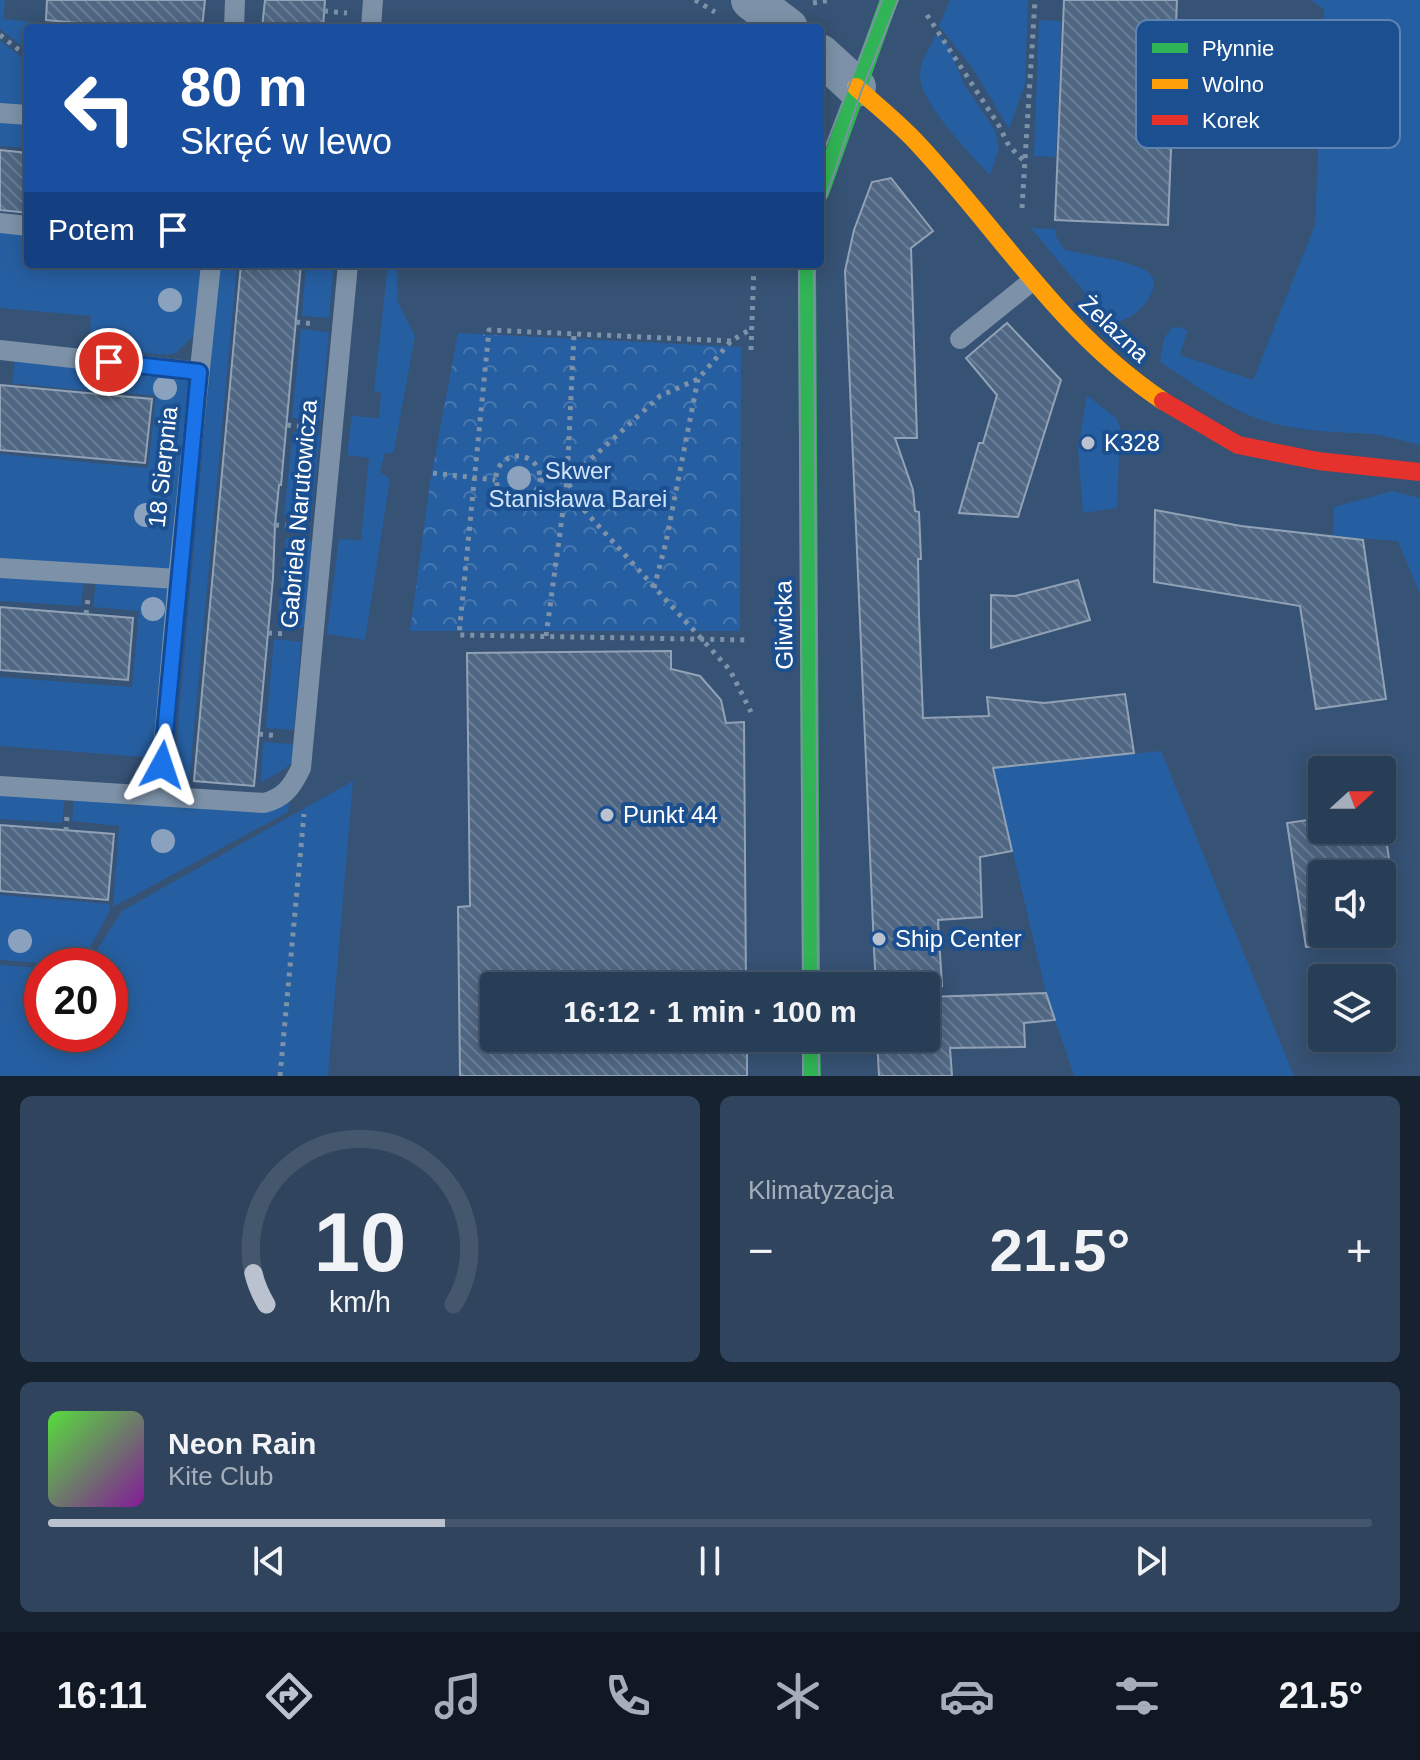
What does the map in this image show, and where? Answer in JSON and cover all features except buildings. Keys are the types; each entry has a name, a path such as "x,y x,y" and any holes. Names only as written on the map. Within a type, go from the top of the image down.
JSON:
{"street":[{"path":"751,0 783,24"},
{"path":"824,181 889,0"},
{"path":"824,58 856,87"},
{"name":"Żelazna","path":"856,87 918,144 1032,281 1094,348 1138,384 1238,445 1318,461 1420,472"},
{"name":"Gliwicka","path":"807,268 811,972"},
{"path":"811,1052 812,1076"}],"lane":[{"path":"234,24 235,0"},
{"path":"371,24 373,0"},
{"path":"0,113 24,115"},
{"path":"0,223 24,226"},
{"name":"18 Sierpnia","path":"159,796 211,268"},
{"name":"Gabriela Narutowicza","path":"159,796 264,803 278,800 293,785 301,768 348,268"},
{"path":"960,339 1032,281"},
{"path":"0,350 199,372"},
{"path":"0,568 178,579"},
{"path":"0,786 159,796"}],"path":[{"path":"806,0 814,3 831,0"},
{"path":"1022,209 1035,0"},
{"path":"923,26 927,15 1009,146 1026,163"},
{"path":"0,35 24,54"},
{"path":"751,350 754,268"},
{"path":"540,480 567,481 660,396 698,379 731,341 751,329"},
{"path":"731,341 489,330 459,635 749,640"},
{"path":"546,636 567,481 574,334"},
{"path":"654,589 698,379"},
{"path":"518,456 525,457 536,466 540,480 535,492 517,501 500,492 495,480 499,466 510,457 518,456"},
{"path":"433,473 495,480"},
{"path":"567,481 584,510 730,670 751,712"},
{"path":"280,1076 304,809"}],"green space":[{"path":"0,0 5,0 3,19 55,24 24,24 24,48 0,29"},
{"path":"950,0 1028,0 1025,84 1009,129 973,69 939,26"},
{"path":"1311,0 1420,0 1420,445 1378,435 1303,429 1263,420 1217,399 1160,362 1164,338 1172,328 1181,327 1187,331 1180,355 1253,380 1315,225 1318,148 1400,148 1400,20 1324,20 1324,9"},
{"path":"1039,20 1061,21 1056,157 1034,156"},
{"path":"937,34 946,42 965,86 995,130 999,148 990,175 948,128 922,85 922,64"},
{"path":"0,41 24,59 24,106 0,104"},
{"path":"0,119 24,120 24,148 0,146"},
{"path":"1031,228 1055,229 1056,237 1065,250 1144,269 1154,281 1150,295 1135,314 1110,323"},
{"path":"0,232 24,234 24,268 203,268 195,334 176,353 167,355 89,347 91,316 0,308"},
{"path":"219,268 237,268 189,782 182,781 174,772"},
{"path":"306,268 334,268 329,318 302,316"},
{"path":"388,268 397,268 397,300 415,336 394,451 391,454 385,452 380,472 390,479 365,640 327,634 339,539 361,540 369,458 347,455 352,416 379,418 381,392 374,391"},
{"path":"301,329 329,332 321,420 292,418"},
{"name":"Skwer Stanisława Barei","path":"458,333 741,347 740,631 410,631 430,483"},
{"path":"15,356 104,365 100,392 12,383"},
{"path":"113,366 191,375 172,573 0,562 0,454 148,468 156,396 110,391"},
{"path":"1087,395 1116,418 1120,427 1117,508 1083,513 1078,450"},
{"path":"293,432 320,435 311,518 284,515"},
{"path":"1393,491 1420,498 1420,594 1398,541 1333,536 1334,507"},
{"path":"286,538 312,541 304,628 277,625"},
{"path":"0,574 84,579 81,606 0,601"},
{"path":"96,580 173,583 157,758 0,746 0,677 132,687 139,611 93,607"},
{"path":"274,639 301,642 294,730 266,728"},
{"path":"263,742 293,744 293,763 261,783"},
{"path":"1161,751 1294,1076 1074,1076 1046,993 993,768"},
{"path":"353,781 328,1076 0,1076 0,965 24,967 24,1052 128,1052 128,948 98,948 122,911"},
{"path":"0,792 65,796 62,823 0,819"},
{"path":"290,795 288,812 113,907 119,826 72,821 74,796"},
{"path":"0,895 110,904 109,912 90,948 24,948 24,962 0,960"}],"tram line":[{"path":"824,151 882,0"},
{"path":"824,203 861,92 898,0"},
{"path":"799,268 803,972"},
{"path":"814,268 818,972"},
{"path":"803,1052 803,1076"},
{"path":"819,1052 819,1076"}],"traffic: fast":[{"path":"824,182 889,0"},
{"path":"807,268 811,972"},
{"path":"811,1052 812,1076"}],"traffic: slow":[{"path":"856,87 919,145 1093,345 1163,401"}],"traffic: jam":[{"path":"1163,401 1238,445 1318,461 1420,472"}],"place":[{"name":"K328","path":"1088,443"},
{"name":"Punkt 44","path":"607,815"},
{"name":"Ship Center","path":"879,939"}],"route":[{"path":"109,362 199,372 162,765"}]}
